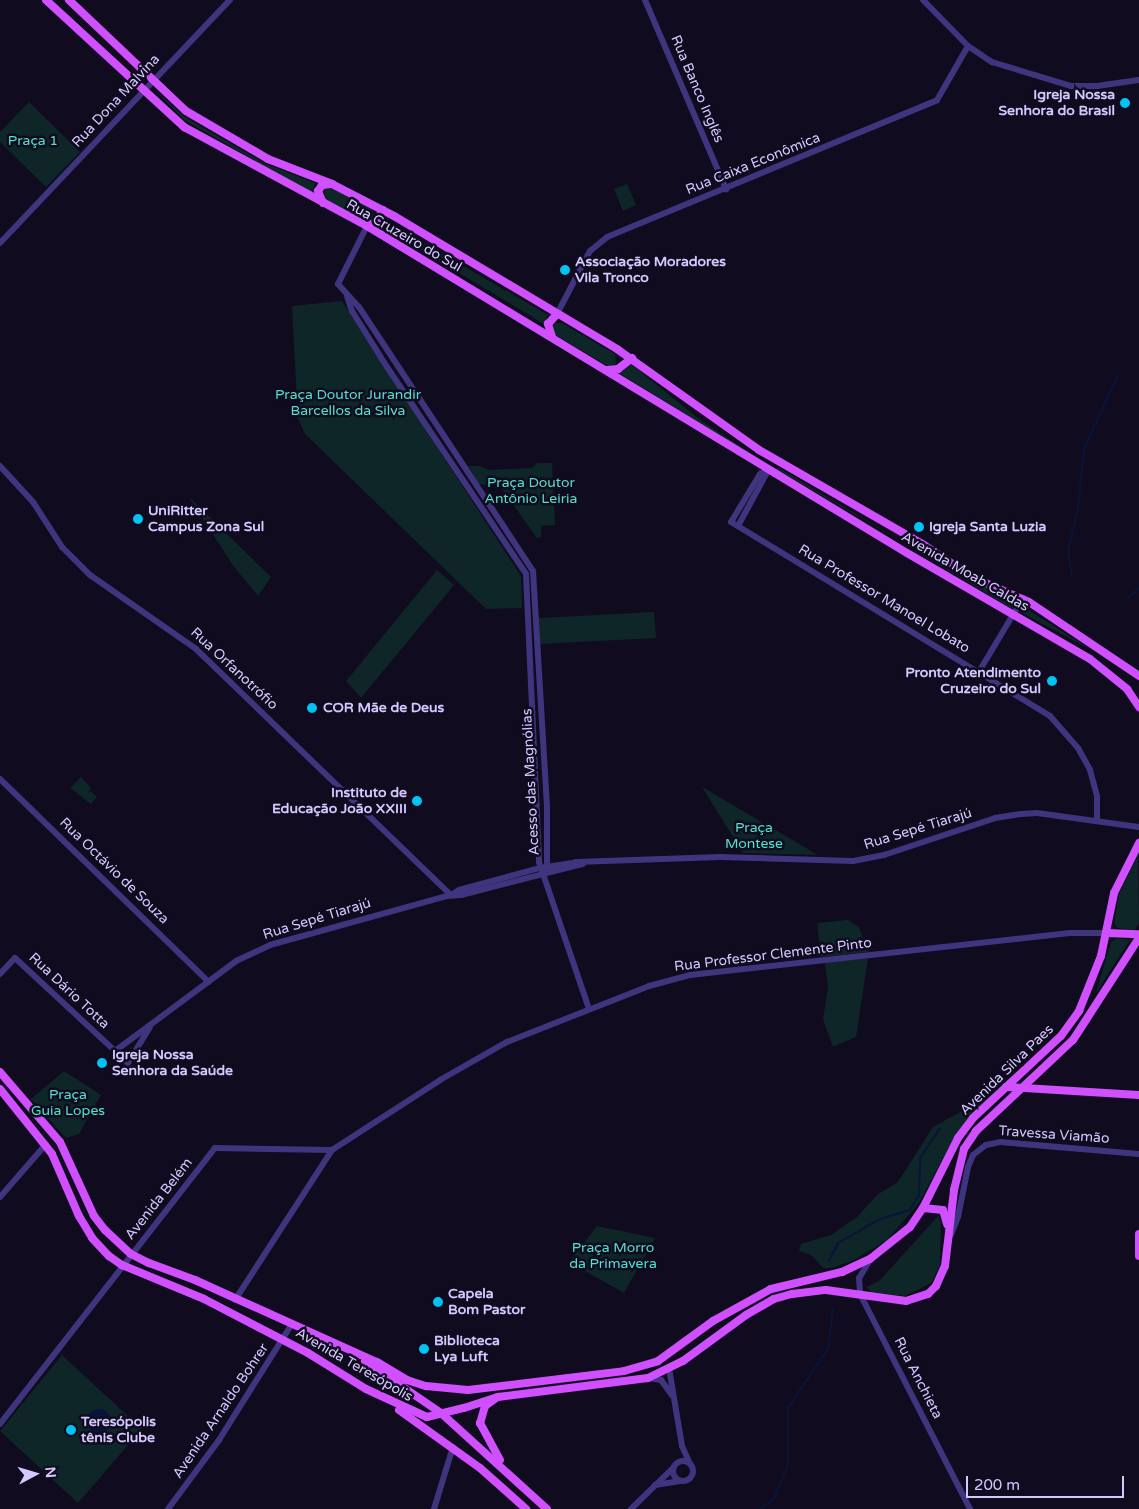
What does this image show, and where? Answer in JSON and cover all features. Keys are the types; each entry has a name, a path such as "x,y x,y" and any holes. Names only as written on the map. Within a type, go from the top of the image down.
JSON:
{"main road":[{"name":"Rua Cruzeiro do Sul","path":"46,0 184,127 366,226 769,469"},
{"name":"Rua Cruzeiro do Sul","path":"69,0 186,111 268,159 332,184 383,210 632,358 722,426 776,461"},
{"path":"322,203 318,194 320,188 332,184"},
{"path":"366,226 376,222 383,210"},
{"path":"552,337 548,324 557,314"},
{"path":"607,370 618,369 632,358"},
{"path":"769,469 776,461"},
{"name":"Avenida Moab Caldas","path":"776,461 918,542 972,577 1023,598 1139,676"},
{"name":"Avenida Moab Caldas","path":"769,469 1110,673 1139,707"},
{"path":"907,553 918,542"},
{"name":"Avenida Silva Paes","path":"870,1259 891,1245 924,1208 958,1138 973,1118 1061,1036 1079,1012 1094,979 1120,875 1139,843"},
{"path":"1106,933 1138,940"},
{"name":"Avenida Silva Paes","path":"948,1243 954,1190 964,1149 976,1131 1073,1040 1138,940"},
{"name":"Avenida Teresópolis","path":"0,1072 60,1142 94,1216 131,1254 356,1354 408,1380 439,1388 468,1390 624,1372 645,1367 676,1348 713,1321 771,1289 842,1272 870,1259"},
{"path":"1006,1087 1139,1095"},
{"name":"Avenida Teresópolis","path":"0,1090 46,1144 92,1238 122,1265 190,1293 284,1340 366,1389 415,1414 427,1417 445,1415 487,1399 498,1397 648,1378 669,1368 746,1315 774,1299 826,1290 906,1301 928,1294 942,1276 948,1243"},
{"path":"924,1208 939,1208 946,1214 948,1243"},
{"path":"1139,1234 1139,1256"},
{"path":"669,1368 669,1361 676,1348"},
{"path":"356,1354 441,1413 506,1469 547,1509"},
{"path":"366,1389 453,1447 526,1509"},
{"path":"498,1397 485,1406 480,1423 506,1469"}],"street":[{"name":"Rua Dona Malvina","path":"0,243 142,90 230,0"},
{"name":"Rua Banco Inglês","path":"645,0 726,189"},
{"path":"923,0 968,46 992,62 1060,84 1097,86 1139,80"},
{"name":"Rua Caixa Econômica","path":"557,314 590,251 607,237 937,100 968,46"},
{"path":"348,296 352,311 387,367 395,361 360,307 338,284 366,226"},
{"name":"Acesso das Magnólias","path":"395,361 533,571 547,810 544,869"},
{"name":"Acesso das Magnólias","path":"387,367 526,574 537,811 544,869"},
{"name":"Rua Orfanotrófio","path":"0,466 33,502 62,547 90,575 196,649 451,895"},
{"path":"738,526 769,469"},
{"name":"Rua Professor Manoel Lobato","path":"769,469 760,474 731,522 980,670 1050,716 1078,748 1090,770 1097,796 1097,820"},
{"path":"980,670 1023,598"},
{"name":"Rua Octávio de Souza","path":"0,779 209,982"},
{"path":"537,811 547,810"},
{"name":"Rua Sepé Tiarajú","path":"115,1051 236,961 270,945 451,895 461,895 544,869 584,864 720,857 853,861 884,856 995,818 1021,814 1097,820 1139,827"},
{"path":"544,869 589,1009"},
{"name":"Rua Professor Clemente Pinto","path":"332,1150 440,1080 507,1042 589,1009 690,975 1070,933 1106,933"},
{"name":"Rua Dário Totta","path":"0,974 15,958 128,1063"},
{"name":"Rua Sepé Tiarajú","path":"128,1063 152,1024"},
{"name":"Travessa Viamão","path":"948,1243 958,1217 968,1167 973,1155 986,1145 1000,1142 1139,1154"},
{"path":"0,1197 46,1144"},
{"name":"Avenida Belém","path":"0,1424 215,1148 332,1150"},
{"path":"235,1300 332,1150"},
{"path":"860,1294 859,1278 870,1259"},
{"name":"Rua Anchieta","path":"860,1294 970,1509"},
{"name":"Avenida Arnaldo Bohrer","path":"168,1509 219,1440 284,1340 291,1325"},
{"path":"654,1485 692,1477 690,1464 682,1446 669,1368"},
{"path":"648,1378 661,1380 674,1401"},
{"path":"679,1481 673,1474 682,1446"},
{"path":"435,1506 453,1447"},
{"path":"631,1509 675,1466 684,1461 690,1464"}],"green space":[{"path":"153,88 185,117 266,164 315,183 312,193 184,120"},
{"name":"Praça 1","path":"29,102 80,152 46,187 0,142 0,132"},
{"path":"627,184 636,205 623,211 614,189"},
{"path":"324,188 332,188 372,209 374,219 366,221 325,200"},
{"path":"382,219 548,315 544,324 401,238 377,227"},
{"name":"Praça Doutor Jurandir Barcellos da Silva","path":"342,301 521,576 522,608 486,609 305,434 298,419 292,306"},
{"path":"555,323 562,323 615,354 616,364 608,366 554,334 552,328"},
{"path":"631,364 699,419 765,463 619,373"},
{"name":"Praça Doutor Antônio Leiria","path":"537,463 552,463 555,525 541,526 541,537 537,538 500,486 479,484 468,466 480,466 488,470 532,468"},
{"path":"777,467 903,542 776,469"},
{"path":"189,497 271,577 258,596 234,567"},
{"path":"916,551 967,580 1014,600 1015,607 1011,608"},
{"path":"437,570 454,585 361,698 346,681"},
{"path":"1023,607 1025,608 1092,650 1020,612"},
{"path":"654,612 656,638 539,644 538,618"},
{"path":"81,777 91,788 88,793 91,791 97,797 91,804 70,788"},
{"name":"Praça Montese","path":"702,787 818,855 743,853"},
{"path":"1138,856 1139,923 1135,930 1117,928 1114,923 1119,894"},
{"path":"848,920 859,927 868,952 821,957 817,923"},
{"path":"1117,938 1130,940 1096,993 1111,942"},
{"path":"868,958 856,1037 833,1047 823,1019 828,987 825,963"},
{"name":"Praça Guia Lopes","path":"64,1071 101,1095 79,1134 66,1138 31,1099"},
{"path":"995,1093 957,1132 919,1203 887,1240 852,1261 831,1268 823,1268 811,1255 799,1251 801,1244 831,1235 857,1217 877,1195 898,1182 933,1127"},
{"path":"938,1216 941,1221 940,1265 931,1283 905,1296 871,1292 867,1287 880,1280"},
{"name":"Praça Morro da Primavera","path":"597,1226 655,1238 624,1293 569,1262"},
{"name":"Teresópolis tênis Clube","path":"62,1355 142,1429 78,1503 0,1431"}],"water":[{"path":"99,1409 107,1413 111,1421 107,1429 99,1433 91,1429 87,1421 91,1413"}],"waterway":[{"path":"1072,575 1068,552 1078,508 1084,449 1118,375"},
{"path":"1128,598 1139,588"},
{"path":"829,1261 838,1243 880,1219 910,1210 919,1195 920,1158 940,1128"},
{"path":"760,1509 774,1499 788,1465 788,1408 828,1349 833,1308"}],"place":[{"name":"Igreja Nossa Senhora do Brasil","path":"1125,103"},
{"name":"Associação Moradores Vila Tronco","path":"565,270"},
{"name":"UniRitter Campus Zona Sul","path":"138,519"},
{"name":"Igreja Santa Luzia","path":"919,527"},
{"name":"Pronto Atendimento Cruzeiro do Sul","path":"1052,681"},
{"name":"COR Mãe de Deus","path":"312,708"},
{"name":"Instituto de Educação João XXIII","path":"417,801"},
{"name":"Igreja Nossa Senhora da Saúde","path":"102,1063"},
{"name":"Capela Bom Pastor","path":"438,1302"},
{"name":"Biblioteca Lya Luft","path":"424,1349"},
{"name":"Teresópolis tênis Clube","path":"71,1430"}]}
